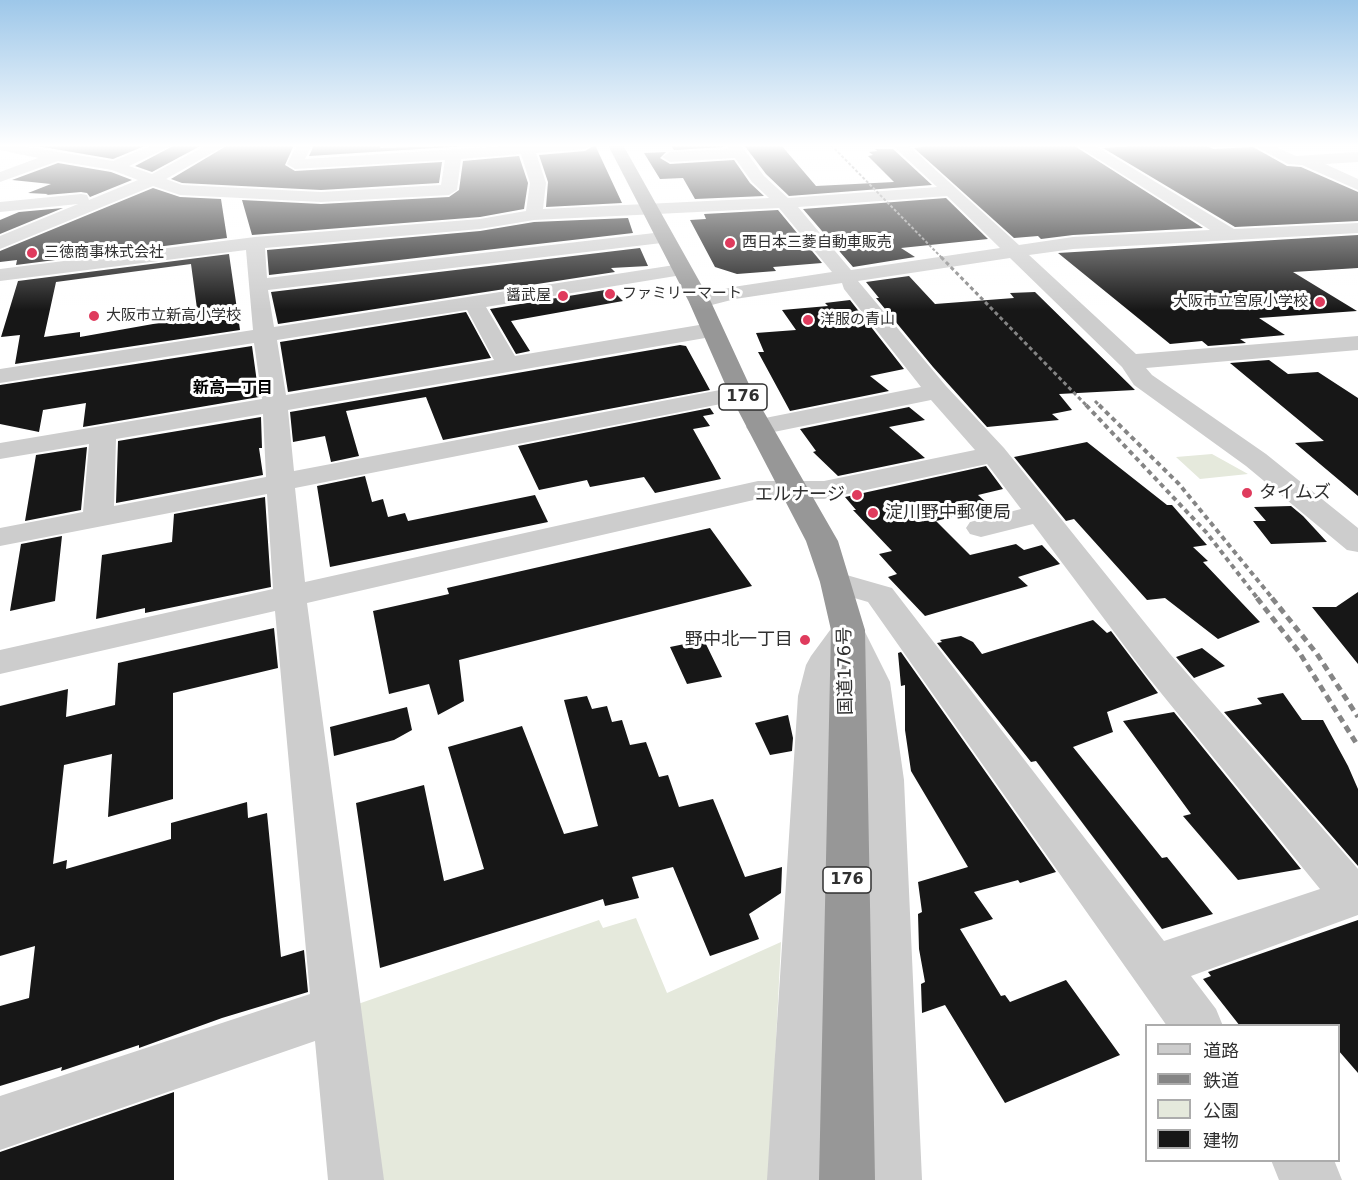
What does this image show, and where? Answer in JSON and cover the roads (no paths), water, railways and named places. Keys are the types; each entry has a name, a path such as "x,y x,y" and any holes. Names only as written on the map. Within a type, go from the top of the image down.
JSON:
{"highway":[{"name":"国道176号","path":"643,200 700,302 741,393 822,541 836,582 848,630 847,1180"}],"street":[{"path":"0,204 51,200"},
{"path":"0,243 104,200"},
{"path":"266,200 255,218 247,244 257,285 275,403 279,482 356,1180"},
{"path":"400,230 413,200"},
{"path":"534,215 536,200"},
{"path":"781,200 849,281 937,392 994,454 1156,663 1354,897 1154,967"},
{"path":"0,275 247,244 480,224 534,215 825,200"},
{"path":"960,200 1130,362 1143,380 1256,460 1357,536"},
{"path":"1174,200 1231,235"},
{"path":"700,302 738,302 849,281 1017,256 1092,242 1358,228"},
{"path":"0,235 28,231"},
{"path":"1017,256 1358,235"},
{"path":"257,285 663,238"},
{"path":"521,254 550,290"},
{"path":"475,260 501,298"},
{"path":"0,376 681,270"},
{"path":"473,302 508,364"},
{"path":"0,451 711,330"},
{"path":"1130,362 1358,343"},
{"path":"759,427 937,392"},
{"path":"0,537 741,393"},
{"path":"98,518 103,433"},
{"path":"0,662 763,501 793,489 824,490 994,454"},
{"path":"981,528 1041,513"},
{"path":"836,582 880,595 1197,1024"},
{"path":"0,677 292,602"},
{"path":"795,1180 817,696 824,665 848,630"},
{"path":"848,630 872,682 884,780 894,1180"},
{"path":"0,1123 337,1009"},
{"path":"1300,1162 1314,1180"}],"railway":[{"path":"885,200 943,259"},
{"path":"941,257 1087,406"},
{"path":"1095,401 1099,405"},
{"path":"1086,405 1206,532 1258,599"},
{"path":"1099,405 1179,484 1273,599"},
{"path":"1257,598 1299,652 1358,746"},
{"path":"1272,598 1317,654 1358,717"}],"place":[{"name":"西日本三菱自動車販売","path":"730,243"},
{"name":"三徳商事株式会社","path":"32,253"},
{"name":"ファミリーマート","path":"610,294"},
{"name":"醤武屋","path":"563,296"},
{"name":"大阪市立宮原小学校","path":"1320,302"},
{"name":"大阪市立新高小学校","path":"94,316"},
{"name":"洋服の青山","path":"808,320"},
{"name":"タイムズ","path":"1247,493"},
{"name":"エルナージ","path":"857,495"},
{"name":"淀川野中郵便局","path":"873,513"},
{"name":"野中北一丁目","path":"805,640"}],"district":[{"name":"新高一丁目","path":"233,389"}]}
